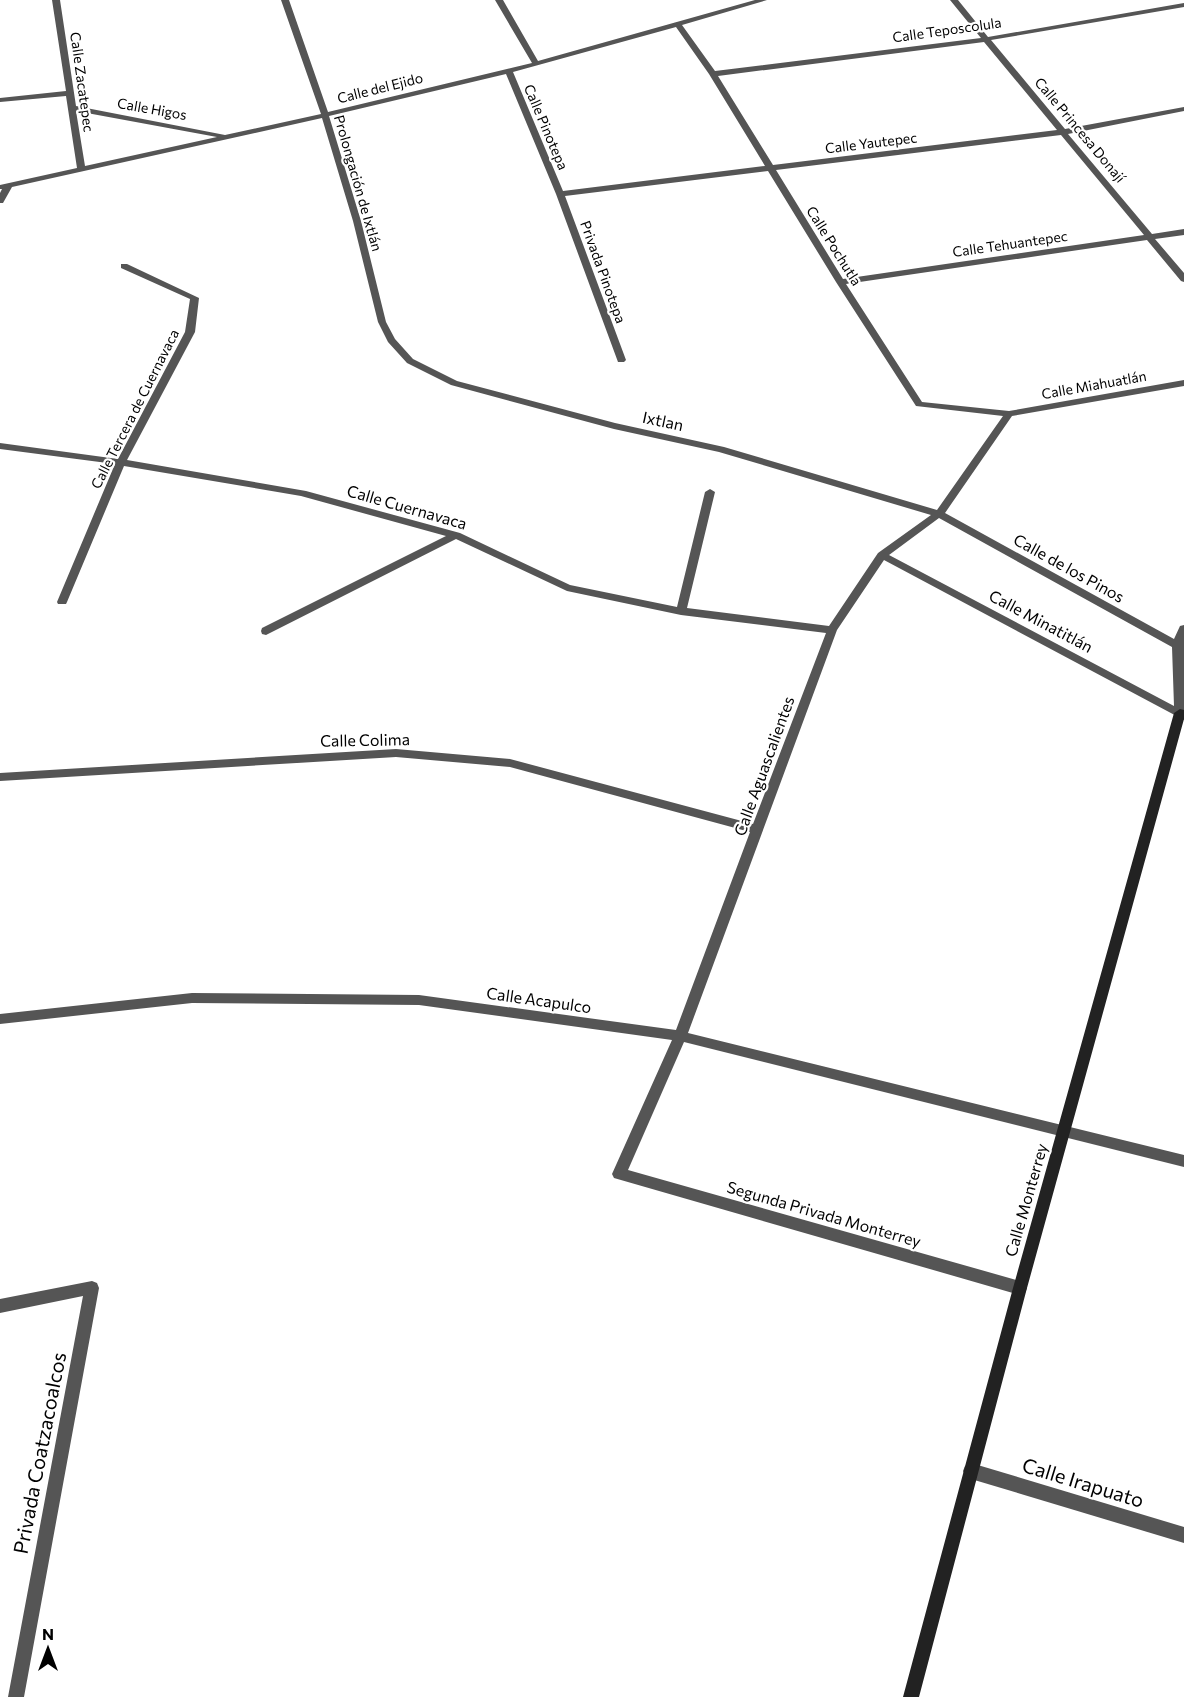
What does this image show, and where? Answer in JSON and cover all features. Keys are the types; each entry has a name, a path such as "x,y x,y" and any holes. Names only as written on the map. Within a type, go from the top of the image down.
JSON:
{"street":[{"name":"Calle Zacatepec","path":"56,0 81,168"},
{"name":"Prolongación de Ixtlán","path":"285,0 325,115 357,221 382,322 391,340"},
{"path":"499,0 536,64"},
{"name":"Calle del Ejido","path":"4,186 325,115 536,64 763,0"},
{"name":"Calle Princesa Donají","path":"954,0 1184,279"},
{"name":"Calle Teposcolula","path":"713,74 987,39 1184,5"},
{"name":"Calle Pochutla","path":"678,25 713,74 770,170 919,404 1010,414"},
{"name":"Calle Pinotepa","path":"508,70 560,194"},
{"path":"0,100 70,93"},
{"name":"Calle Higos","path":"72,108 228,136"},
{"name":"Calle Yautepec","path":"560,194 770,170 1064,132 1184,109"},
{"path":"0,201 4,186"},
{"name":"Privada Pinotepa","path":"560,194 621,360"},
{"name":"Calle Tehuantepec","path":"840,282 1184,232"},
{"name":"Calle Tercera de Cuernavaca","path":"62,602 121,462 190,332 195,298 124,266"},
{"name":"Ixtlan","path":"391,340 410,361 454,383 614,426 721,449 939,514"},
{"name":"Calle Miahuatlán","path":"1010,414 1184,383"},
{"name":"Calle Aguascalientes","path":"619,1174 680,1036 832,630 882,555 939,514 1010,414"},
{"name":"Calle Cuernavaca","path":"0,447 121,462 302,493 456,535 567,588 681,611 832,630"},
{"path":"681,611 710,492"},
{"name":"Calle de los Pinos","path":"939,514 1180,647"},
{"path":"266,630 456,535"},
{"name":"Calle Minatitlán","path":"882,555 1182,715"},
{"path":"1182,715 1180,647 1184,629"},
{"name":"Calle Monterrey","path":"911,1697 1020,1288 1182,715"},
{"name":"Calle Colima","path":"0,777 396,753 510,763 758,830"},
{"name":"Calle Acapulco","path":"0,1019 192,999 419,1000 680,1036 1184,1161"},
{"name":"Segunda Privada Monterrey","path":"619,1174 1020,1288"},
{"name":"Privada Coatzacoalcos","path":"0,1306 92,1288 16,1697"},
{"name":"Calle Irapuato","path":"971,1471 1184,1535"}]}
